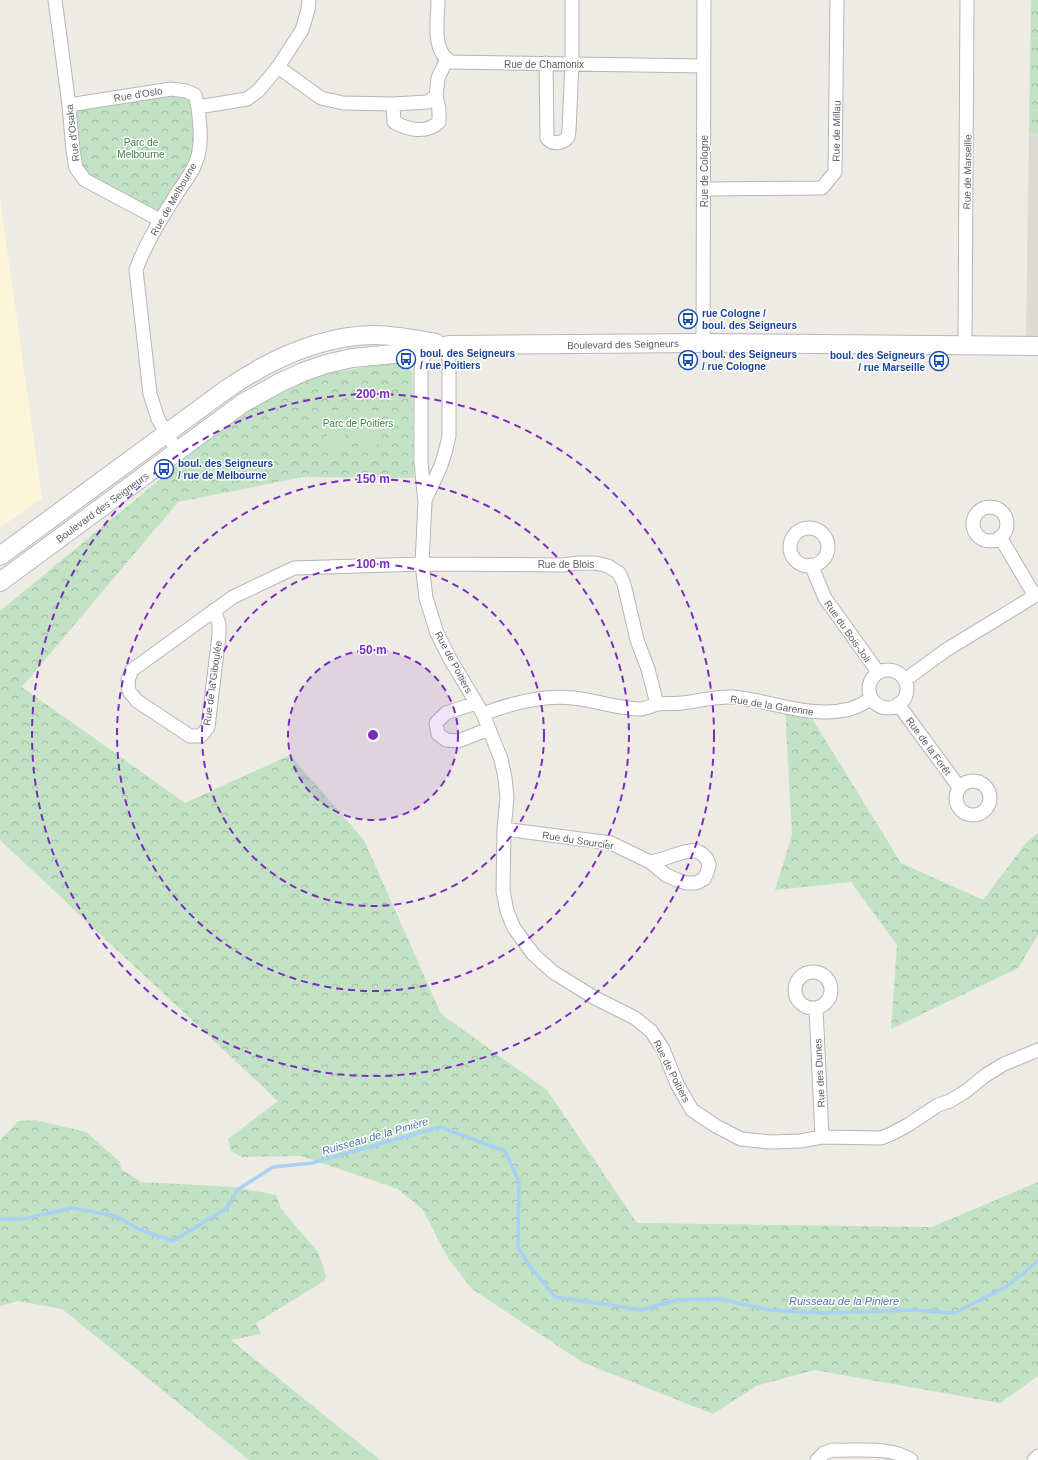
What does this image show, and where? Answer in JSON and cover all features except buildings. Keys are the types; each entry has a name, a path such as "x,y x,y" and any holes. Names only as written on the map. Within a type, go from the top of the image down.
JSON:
{"street":[{"name":"Rue d'Osaka","path":"55,0 76,168 85,180 160,220"},
{"path":"198,107 247,99 258,91 278,67 302,30 308,10 309,0"},
{"path":"393,104 394,122 404,128 416,130 432,128 439,122 439,109 436,96 438,78 447,59 440,48 437,36 438,0"},
{"path":"546,63 547,138 550,142 558,143 564,141 568,137 572,63 572,0"},
{"name":"Rue de Cologne","path":"703,343 704,0"},
{"name":"Rue de Millau","path":"704,188 822,188 835,172 837,0"},
{"name":"Rue de Marseille","path":"965,345 967,0"},
{"name":"Rue de Chamonix","path":"447,59 451,62 463,63 572,63 704,66"},
{"path":"278,67 320,98 343,103 393,104 428,102 436,96"},
{"name":"Rue d'Oslo","path":"69,105 171,89 186,91 195,95 198,107"},
{"name":"Rue de Melbourne","path":"178,451 158,419 150,394 136,270 160,220 196,164 200,145 198,107"},
{"name":"Boulevard des Seigneurs","path":"0,556 244,377 300,350 339,339 361,336 386,336 425,345 703,343 1038,346"},
{"name":"Boulevard des Seigneurs","path":"0,582 247,401 270,387 303,372 326,364 352,358 404,353 425,345"},
{"name":"Rue de Poitiers","path":"425,345 421,378 421,462 425,502 422,564 426,598 437,633 450,659 483,714 501,759 507,798 504,828 503,890 507,911 514,928 533,954 553,972 590,995 635,1018 651,1031 663,1049 677,1084 692,1110 716,1126 741,1139 770,1142 800,1141 822,1137 881,1138 908,1125 938,1105 950,1101 1004,1064 1038,1050"},
{"name":"Rue de Poitiers","path":"425,502 440,468 449,436 449,345"},
{"path":"905,680 946,650 1036,595 1000,537"},
{"name":"Rue de Blois","path":"422,564 564,565 595,563 608,566 619,573 624,584 637,640 648,669 657,704"},
{"name":"Rue de la Giboulée","path":"214,610 219,624 219,635 208,727 201,736 190,736 137,701 129,691 128,680 132,670 214,610 244,591 294,568 422,564"},
{"name":"Rue du Bois-Joli","path":"811,565 825,598 878,672"},
{"path":"884,670 896,672 905,680 905,696 898,704 887,707 876,703 872,699 869,687 873,676 878,672 884,670"},
{"name":"Rue de la Garenne","path":"483,714 537,699 558,697 581,699 600,704 642,709 657,704 683,703 709,698 733,697 808,712 832,712 851,708 872,699"},
{"name":"Rue de Poitiers","path":"476,703 446,713 436,722 438,734 446,740 458,741 489,729"},
{"name":"Rue de la Forêt","path":"898,704 959,787"},
{"name":"Rue du Sourcier","path":"504,828 611,844 650,862"},
{"name":"Rue des Dunes","path":"816,1008 822,1137"},
{"path":"817,1460 824,1453 833,1450 863,1456 894,1452 906,1456 911,1460"},
{"path":"1034,1460 1038,1456"}],"shaded area":[{"path":"1029,133 1038,133 1038,336 1026,336"},
{"path":"0,198 42,498 0,528"}],"green space":[{"path":"1031,0 1038,0 1038,133 1029,133"},
{"name":"Parc de Melbourne","path":"171,89 195,95 200,145 160,220 76,168 69,105"},
{"name":"Parc de Poitiers","path":"400,361 412,372 414,478 303,477 178,502 22,687 185,803 290,755 364,840 441,1014 547,1090 637,1223 932,1227 1038,1182 1038,1376 1000,1403 815,1370 756,1386 713,1414 582,1362 472,1289 448,1258 423,1210 398,1189 301,1156 242,1157 231,1151 228,1139 278,1101 0,840 0,611 254,402 304,380 325,374"},
{"path":"327,410 346,410 345,450 327,450"},
{"path":"359,410 377,410 377,451 358,451"},
{"path":"785,707 808,712 901,863 983,900 1026,843 1038,833 1038,935 1018,968 891,1029 897,945 851,882 775,890 792,835"},
{"path":"35,1120 86,1132 120,1162 121,1169 141,1182 234,1187 276,1195 281,1209 318,1252 326,1276 324,1281 256,1323 261,1334 231,1340 380,1460 249,1460 62,1309 18,1301 0,1306 0,1141 18,1121"}],"waterway":[{"name":"Ruisseau de la Pinière","path":"0,1219 23,1219 72,1208 115,1216 141,1230 173,1241 227,1208 237,1190 273,1167 312,1163 440,1127 505,1151 519,1182 518,1247 529,1265 555,1297 642,1310 676,1300 719,1299 770,1310 824,1313 913,1310 954,1313 1006,1287 1038,1261"}],"place":[{"name":"rue Cologne / boul. des Seigneurs","path":"688,319"},
{"name":"boul. des Seigneurs / rue Poitiers","path":"406,359"},
{"name":"boul. des Seigneurs / rue Cologne","path":"688,360"},
{"name":"boul. des Seigneurs / rue Marseille","path":"939,361"},
{"name":"boul. des Seigneurs / rue de Melbourne","path":"164,469"}]}
